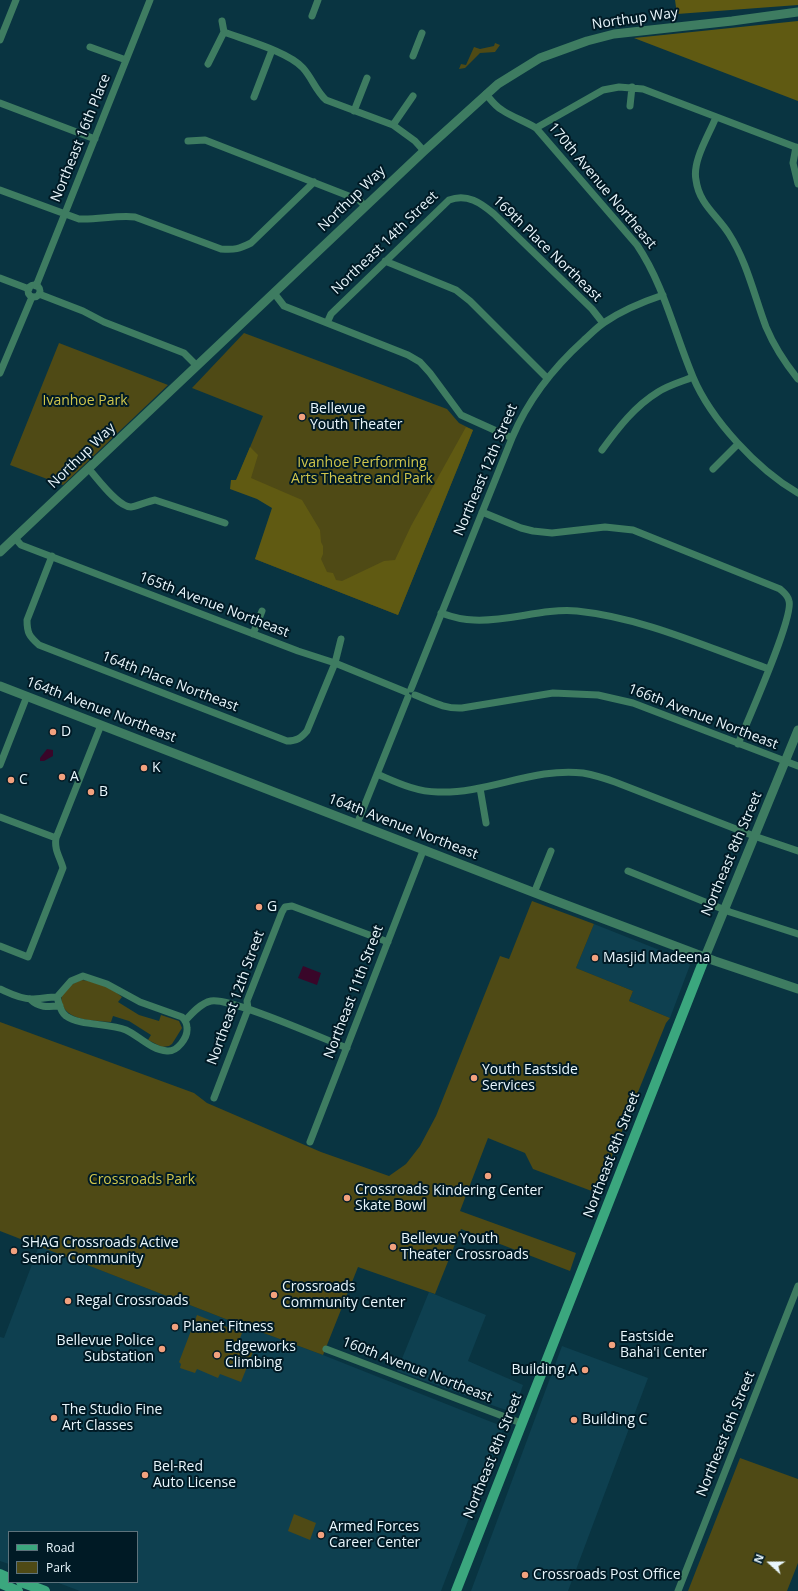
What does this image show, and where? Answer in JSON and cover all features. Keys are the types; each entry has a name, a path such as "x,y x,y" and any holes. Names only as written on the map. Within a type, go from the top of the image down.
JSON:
{"main road":[{"name":"Northeast 8th Street","path":"456,1591 705,957"},
{"path":"0,1583 18,1591"},
{"path":"24,1583 45,1591"}],"street":[{"path":"0,40 16,0"},
{"name":"Northeast 16th Place","path":"36,286 150,0"},
{"path":"312,16 318,0"},
{"name":"Northup Way","path":"0,552 424,150 498,84 540,58 587,41 614,34 798,12"},
{"path":"208,64 224,32 222,21"},
{"path":"224,32 272,50 295,61 302,68 321,96 326,100 394,125 424,150"},
{"path":"413,56 422,33"},
{"path":"90,47 126,60"},
{"path":"254,97 272,50"},
{"path":"354,111 367,78"},
{"path":"536,128 604,90 619,86 643,89 797,148 794,163 798,184"},
{"path":"630,106 632,87"},
{"name":"170th Avenue Northeast","path":"486,94 503,112 524,120 536,128 637,245 649,263 663,295 693,377 715,415 738,444 756,462 798,493"},
{"path":"394,125 413,96"},
{"path":"0,103 95,139"},
{"path":"716,117 696,165 695,179 704,203 728,231 736,245 744,262 766,328 779,354 798,378"},
{"path":"188,141 206,140 359,200 365,206"},
{"path":"0,190 79,220 126,216 135,217 221,249 239,249 251,243 314,182"},
{"name":"Northeast 14th Street","path":"327,323 331,314 449,200 459,197 471,199"},
{"name":"169th Place Northeast","path":"471,199 484,206 494,214 592,310 603,323"},
{"path":"385,261 456,290 470,301 547,378"},
{"path":"0,278 28,289"},
{"path":"28,289 32,286 36,286 40,290 39,294"},
{"path":"28,289 29,294 32,297"},
{"path":"274,293 284,306 408,355 420,362 461,415 512,438"},
{"path":"1,369 32,297 39,294"},
{"path":"39,294 83,311 104,322 184,353 197,366"},
{"name":"Northeast 12th Street","path":"357,824 512,438 527,407 547,378 573,350 603,323 636,305 663,295"},
{"path":"602,450 626,418 642,404 658,392 693,377"},
{"path":"713,469 738,444"},
{"path":"89,469 121,504 132,507 145,501 155,500 225,523"},
{"path":"482,512 521,528 533,531 552,533 594,527 625,528 633,530 780,589 790,601 787,619 769,669 738,744"},
{"name":"165th Avenue Northeast","path":"15,538 21,545 298,651 335,663 410,693"},
{"name":"164th Place Northeast","path":"52,556 26,620 27,631 40,645 287,741 295,741 302,738 310,725 335,663"},
{"path":"253,634 262,611"},
{"path":"441,613 460,619 474,620 490,620 556,611 576,611 616,617 646,625 769,669"},
{"path":"335,663 341,639"},
{"name":"164th Avenue Northeast","path":"0,686 423,851 705,957 798,989"},
{"name":"166th Avenue Northeast","path":"410,693 443,707 451,708 462,708 553,693 598,695 633,703 798,766"},
{"path":"0,765 27,696"},
{"path":"0,946 28,957 62,868 61,860 54,846 56,838 101,725"},
{"name":"Northeast 8th Street","path":"705,957 798,730"},
{"path":"377,774 410,788 424,791 451,792 480,788 522,778 552,773 582,773 599,776 754,836 798,851"},
{"path":"480,788 486,823"},
{"path":"0,818 56,838"},
{"name":"Northeast 11th Street","path":"310,1142 423,851"},
{"path":"534,893 551,852"},
{"path":"628,871 724,909 798,934"},
{"name":"Northeast 12th Street","path":"214,1098 248,1009 247,1001 285,907 292,906 388,942"},
{"path":"83,976 107,984 140,1002 182,1017 188,1029 182,1043 175,1050 168,1051 150,1045 126,1030 70,1018 62,1012 57,997 70,981 83,976"},
{"path":"0,989 30,999 57,997"},
{"path":"30,999 36,1004 48,1007 60,1006"},
{"path":"185,1021 194,1011 210,1001 220,1000 248,1009 347,1048"},
{"name":"Northeast 6th Street","path":"678,1591 798,1286"},
{"name":"160th Avenue Northeast","path":"326,1349 521,1423"}],"shaded area":[{"path":"675,0 798,0 798,5 677,14"},
{"path":"798,21 798,101 634,38"},
{"path":"466,427 473,430 398,615 255,559 272,508 257,499 230,489 231,480 236,480 250,447 258,455 251,478 302,500 320,530 321,542 323,546 323,554 321,559 327,572 333,573 336,580 342,581 384,561 395,560 411,526"},
{"path":"47,749 53,750 53,756 44,761 40,761 40,758"},
{"path":"594,924 687,961 690,965 670,1018 629,1001 633,991 576,968"},
{"path":"303,966 321,973 317,985 298,978"},
{"path":"39,1246 223,1318 323,1355 504,1427 441,1591 80,1591 59,1583 138,1583 138,1531 8,1531 8,1564 0,1561 0,1337 4,1338"},
{"path":"429,1292 486,1315 468,1361 523,1385 515,1408 507,1410 500,1408 397,1371"},
{"path":"562,1346 648,1378 568,1591 471,1591"}],"green space":[{"path":"495,43 500,45 495,52 480,53 465,68 459,69 461,64 466,65 474,47 480,49 494,46"},
{"name":"Ivanhoe Performing Arts Theatre and Park","path":"244,333 447,409 459,423 473,430 398,615 255,559 280,498 236,481 263,416 192,388"},
{"name":"Ivanhoe Park","path":"59,343 168,385 63,485 10,465"},
{"name":"Crossroads Park","path":"532,901 594,924 576,968 633,991 629,1001 670,1018 666,1023 597,1193 533,1169 525,1153 488,1138 460,1211 576,1253 570,1271 461,1229 435,1294 358,1267 323,1355 223,1318 0,1231 0,1022 194,1093 207,1103 321,1152 389,1176 406,1164 420,1146 436,1116 500,956 509,959"},
{"path":"81,980 97,983 113,990 122,997 118,1002 139,1015 159,1021 161,1015 179,1021 182,1028 172,1044 162,1047 148,1040 151,1035 129,1021 113,1016 111,1022 87,1020 75,1017 65,1009 61,1002 63,993 67,988"},
{"name":"Edgeworks Climbing","path":"197,1315 242,1333 239,1341 255,1347 241,1382 220,1374 218,1378 197,1369 195,1373 180,1368 181,1364 179,1362"},
{"path":"740,1458 798,1479 798,1563 787,1591 688,1591"},
{"path":"294,1514 316,1523 310,1540 288,1531"}],"place":[{"name":"Bellevue Youth Theater","path":"302,417"},
{"name":"D","path":"53,732"},
{"name":"K","path":"144,768"},
{"name":"A","path":"62,777"},
{"name":"C","path":"11,780"},
{"name":"B","path":"91,792"},
{"name":"G","path":"259,907"},
{"name":"Masjid Madeena","path":"595,958"},
{"name":"Youth Eastside Services","path":"474,1078"},
{"name":"Kindering Center","path":"488,1176"},
{"name":"Crossroads Skate Bowl","path":"347,1198"},
{"name":"Bellevue Youth Theater Crossroads","path":"393,1247"},
{"name":"SHAG Crossroads Active Senior Community","path":"14,1251"},
{"name":"Crossroads Community Center","path":"274,1295"},
{"name":"Regal Crossroads","path":"68,1301"},
{"name":"Planet Fitness","path":"175,1327"},
{"name":"Eastside Baha'i Center","path":"612,1345"},
{"name":"Bellevue Police Substation","path":"162,1349"},
{"name":"Edgeworks Climbing","path":"217,1355"},
{"name":"Building A","path":"585,1370"},
{"name":"The Studio Fine Art Classes","path":"54,1418"},
{"name":"Building C","path":"574,1420"},
{"name":"Bel-Red Auto License","path":"145,1475"},
{"name":"Armed Forces Career Center","path":"321,1535"},
{"name":"Crossroads Post Office","path":"525,1575"}]}
